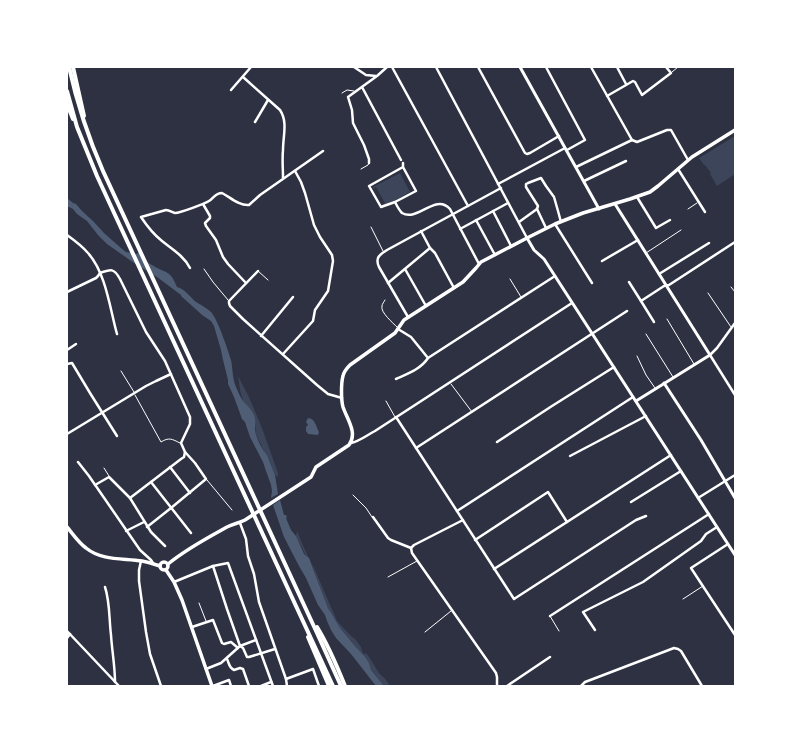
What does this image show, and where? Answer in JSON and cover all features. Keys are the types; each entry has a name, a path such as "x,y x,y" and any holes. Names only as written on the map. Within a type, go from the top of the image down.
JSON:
{"highway":[{"path":"69,67 75,95 90,142 341,686"},
{"path":"73,67 84,114 83,122"},
{"path":"67,91 77,127"},
{"path":"67,104 97,176 333,686"},
{"path":"308,614 321,634 336,664 344,686"},
{"path":"302,620 308,638 329,686"}],"main road":[{"path":"166,570 168,568 168,564 198,543 229,526 245,520 311,477 316,467 347,448 353,438 353,432 343,408 343,376 346,369 392,335 402,322 454,288 469,276 478,264 484,260 546,228 650,192 688,160 735,130"},
{"path":"67,527 79,542 92,552 113,559 141,561 160,566 162,569 166,570 174,582 182,600 212,686"},
{"path":"160,566 163,562 168,564"}],"street":[{"path":"231,90 251,67"},
{"path":"354,67 366,74 377,76"},
{"path":"369,163 364,145 353,123 352,110 348,98 388,67"},
{"path":"392,67 468,206"},
{"path":"436,67 534,250 544,259 735,555"},
{"path":"478,67 527,154 559,136"},
{"path":"520,67 599,209"},
{"path":"498,184 585,140 546,67"},
{"path":"591,67 632,140 637,142 667,130 671,130 688,160"},
{"path":"617,67 627,84"},
{"path":"607,96 632,81 634,81 642,95 671,74 666,67"},
{"path":"243,77 280,110 284,120 285,128 282,161 283,178"},
{"path":"362,87 416,191 395,202 381,207 369,186 403,168"},
{"path":"255,122 268,100"},
{"path":"576,167 632,140"},
{"path":"190,268 179,254 151,232 141,217 166,210 180,212 210,201 218,193 222,193 240,204 247,206 283,178 323,151"},
{"path":"584,181 626,161"},
{"path":"678,169 705,212"},
{"path":"283,354 313,321 315,310 328,292 333,261 332,255 314,225 306,193 295,170"},
{"path":"546,228 536,209 538,206 526,187 526,184 528,183 541,178 554,197 561,222"},
{"path":"408,318 379,267 377,260 378,257 383,252 500,188"},
{"path":"637,197 656,228 670,220"},
{"path":"395,202 399,209 406,214 414,213 440,204 447,207 478,264"},
{"path":"460,229 508,203"},
{"path":"203,204 210,216 205,223 206,226 216,240 223,257 246,283"},
{"path":"615,204 735,395"},
{"path":"519,222 536,209"},
{"path":"493,211 511,246"},
{"path":"476,220 495,255"},
{"path":"556,224 592,283"},
{"path":"421,231 454,288"},
{"path":"67,235 89,254 100,273 117,334"},
{"path":"602,261 638,240"},
{"path":"641,302 735,242"},
{"path":"659,274 709,243"},
{"path":"388,283 430,248"},
{"path":"405,269 426,306"},
{"path":"67,292 96,278 100,273 112,270 117,273 146,332 163,356 190,419 190,424 181,443 185,452 195,463 206,480 147,527"},
{"path":"258,271 229,301 230,306 261,336 325,392 342,398"},
{"path":"396,379 419,367 426,362 428,358 555,276"},
{"path":"629,282 654,322"},
{"path":"261,336 292,297"},
{"path":"351,443 361,439 396,417 572,303"},
{"path":"416,448 627,311"},
{"path":"636,401 710,355 735,324"},
{"path":"398,328 411,337 428,358"},
{"path":"67,350 76,344"},
{"path":"67,364 72,363 117,436"},
{"path":"497,442 614,367"},
{"path":"67,434 134,393 171,374"},
{"path":"664,383 735,498"},
{"path":"457,511 633,397"},
{"path":"570,456 646,416"},
{"path":"396,417 514,599 636,520 646,516"},
{"path":"130,498 181,460 184,457 185,452"},
{"path":"494,569 671,455"},
{"path":"78,462 126,531 153,564"},
{"path":"170,467 190,493"},
{"path":"631,502 681,471"},
{"path":"698,498 735,475"},
{"path":"95,485 109,477 130,498 155,538 165,546"},
{"path":"151,482 191,533"},
{"path":"475,540 548,492 567,522"},
{"path":"550,616 709,514"},
{"path":"373,517 388,538 411,548"},
{"path":"411,548 463,520"},
{"path":"126,531 144,522"},
{"path":"240,522 246,539 248,556 254,574 259,602 286,679 287,686"},
{"path":"595,630 583,612 643,582 702,540 706,534 717,527"},
{"path":"728,544 691,568 735,635"},
{"path":"411,548 412,553 496,674 497,686"},
{"path":"141,561 139,581 146,632 150,654 161,686"},
{"path":"174,582 214,566 227,563 229,564 272,686"},
{"path":"214,566 240,646 243,648 247,657 249,658 275,648"},
{"path":"105,587 108,598 115,682"},
{"path":"192,627 213,620 222,644 231,642 238,648"},
{"path":"67,631 119,686"},
{"path":"67,638 70,634"},
{"path":"206,670 221,663 240,646 256,640"},
{"path":"581,686 585,682 674,648 681,651 702,686"},
{"path":"507,686 550,657"},
{"path":"227,658 232,670 243,669 249,686"},
{"path":"286,679 312,669 319,686"},
{"path":"212,686 229,680 231,686"},
{"path":"261,686 271,682"}],"lane":[{"path":"671,74 678,67"},
{"path":"342,93 349,90 356,91"},
{"path":"361,169 369,163"},
{"path":"688,209 698,202"},
{"path":"372,227 383,252"},
{"path":"646,253 681,230"},
{"path":"204,269 229,301"},
{"path":"258,271 268,280"},
{"path":"510,278 522,298"},
{"path":"731,287 735,292"},
{"path":"708,293 731,328"},
{"path":"385,300 382,310 398,328"},
{"path":"667,319 695,364"},
{"path":"646,334 673,377"},
{"path":"637,356 655,389"},
{"path":"121,371 161,442 169,439 181,443"},
{"path":"450,382 472,412"},
{"path":"386,402 396,417"},
{"path":"104,468 109,477"},
{"path":"206,480 232,510"},
{"path":"353,495 373,517"},
{"path":"388,577 418,561"},
{"path":"683,599 703,586"},
{"path":"199,603 206,622"},
{"path":"425,632 452,610"},
{"path":"550,616 559,631"}],"shaded area":[{"path":"735,136 735,174 717,186 710,174 711,173 699,158"},
{"path":"400,173 410,192 383,207 382,205 385,203 376,187 373,189 373,187"},
{"path":"67,198 76,204 104,233 126,252 137,254 139,251 141,253 140,255 147,262 170,275 177,287 182,289 214,316 228,349 237,389 243,401 251,409 254,415 257,438 267,455 275,475 278,494 271,498 271,485 263,462 250,437 228,384 221,350 214,326 211,321 202,315 181,295 157,277 107,244 87,221 67,206"},
{"path":"238,376 262,428 278,473 278,477 275,475 256,434 254,415 243,401"},
{"path":"308,418 312,419 315,423 319,432 318,435 308,434 306,431 306,427 308,425 306,422"},
{"path":"280,500 284,515 287,517 286,518 291,530 296,536 304,554 309,558 328,608 340,628 365,657 371,670 384,686 376,686 331,630 325,615 318,605 306,578 284,537 273,505"},
{"path":"297,531 309,558 305,554 296,536"},
{"path":"309,558 337,621 355,639 361,647 363,654 366,653 379,673 390,686 384,686 371,670 369,663 332,616"}]}
